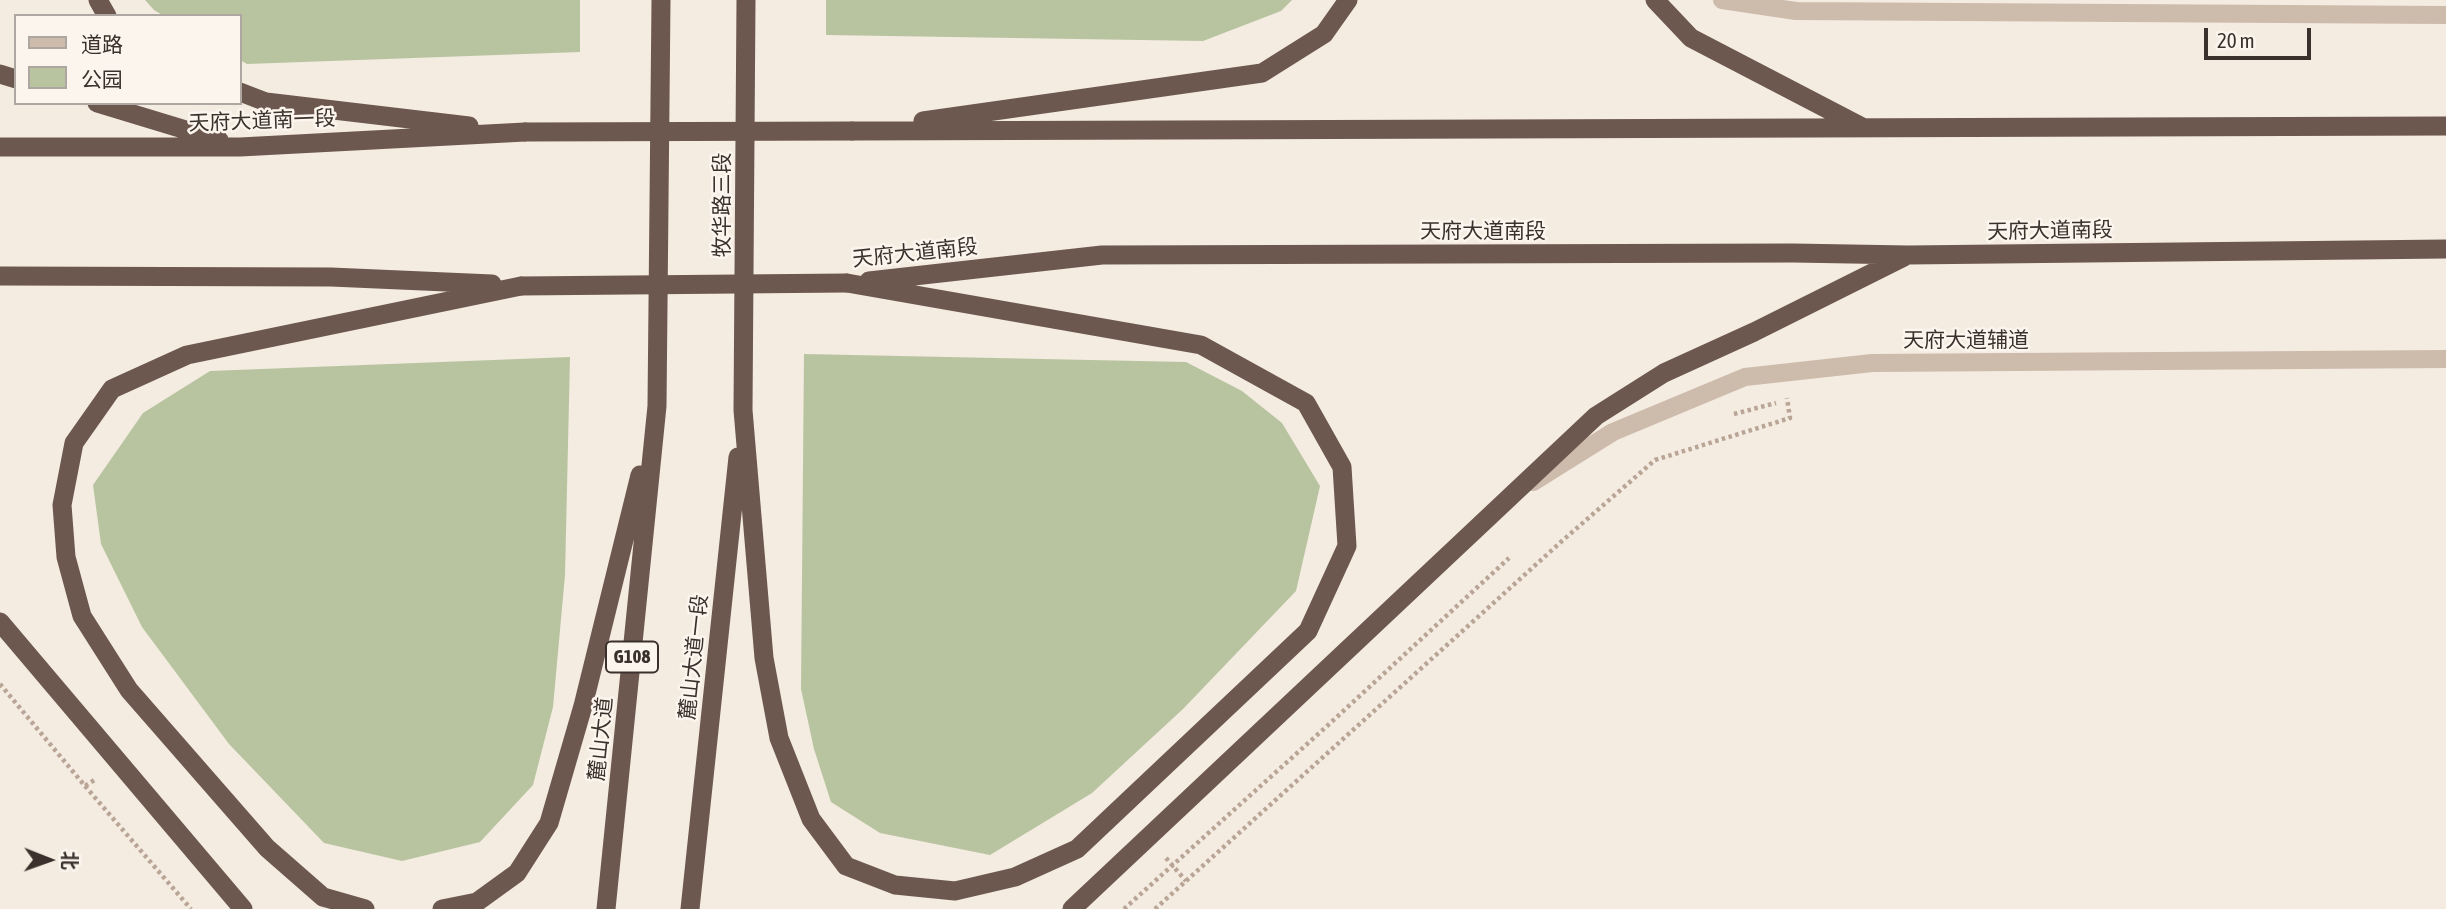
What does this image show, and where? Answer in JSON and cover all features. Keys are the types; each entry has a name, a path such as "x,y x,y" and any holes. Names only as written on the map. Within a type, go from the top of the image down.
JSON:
{"highway":[{"name":"G108","path":"657,406 661,0"},
{"name":"牧华路三段","path":"743,410 746,0"},
{"path":"852,131 1262,73 1324,34 1348,0"},
{"path":"1655,0 1691,38 1866,129"},
{"path":"242,93 266,102 525,132 2446,126"},
{"path":"104,105 240,147"},
{"name":"天府大道南一段","path":"0,147 240,147 525,132"},
{"name":"天府大道南段","path":"522,286 847,283 1102,256 1765,253 1908,255 2446,250"},
{"path":"1072,909 1596,416 1664,373 1754,332 1908,255"},
{"path":"0,276 331,277 522,286"},
{"path":"743,410 764,658 779,738 811,820 846,866 895,885 955,891 1015,877 1077,849 1308,631 1347,546 1342,467 1306,403 1201,345 847,283"},
{"path":"365,909 323,897 267,848 129,691 88,627 82,616 66,557 62,505 74,443 112,389 187,355 522,286"},
{"path":"442,909 477,902 517,873 549,823 583,706 657,406"},
{"name":"麓山大道","path":"606,909 657,406"},
{"name":"麓山大道一段","path":"690,909 743,410"},
{"path":"0,622 243,909"}],"street":[{"path":"1723,0 1796,11 2446,15"},
{"name":"天府大道辅道","path":"1515,493 1613,432 1745,377 1872,363 2446,359"}],"path":[{"path":"1155,909 1655,460 1790,418 1783,373"},
{"path":"1124,909 1509,558"},
{"path":"0,684 191,909"},
{"path":"85,786 118,760"}],"green space":[{"path":"145,0 580,0 580,52 247,64 242,61 242,14 161,14"},
{"path":"826,0 1292,0 1281,11 1203,41 826,35"},
{"path":"804,354 1186,362 1242,391 1282,423 1320,486 1296,591 1183,709 1092,793 990,855 880,833 831,802 814,749 801,689"},
{"path":"570,357 565,575 553,707 533,785 480,842 402,861 324,843 229,744 142,627 101,544 93,485 143,413 210,371"}]}
